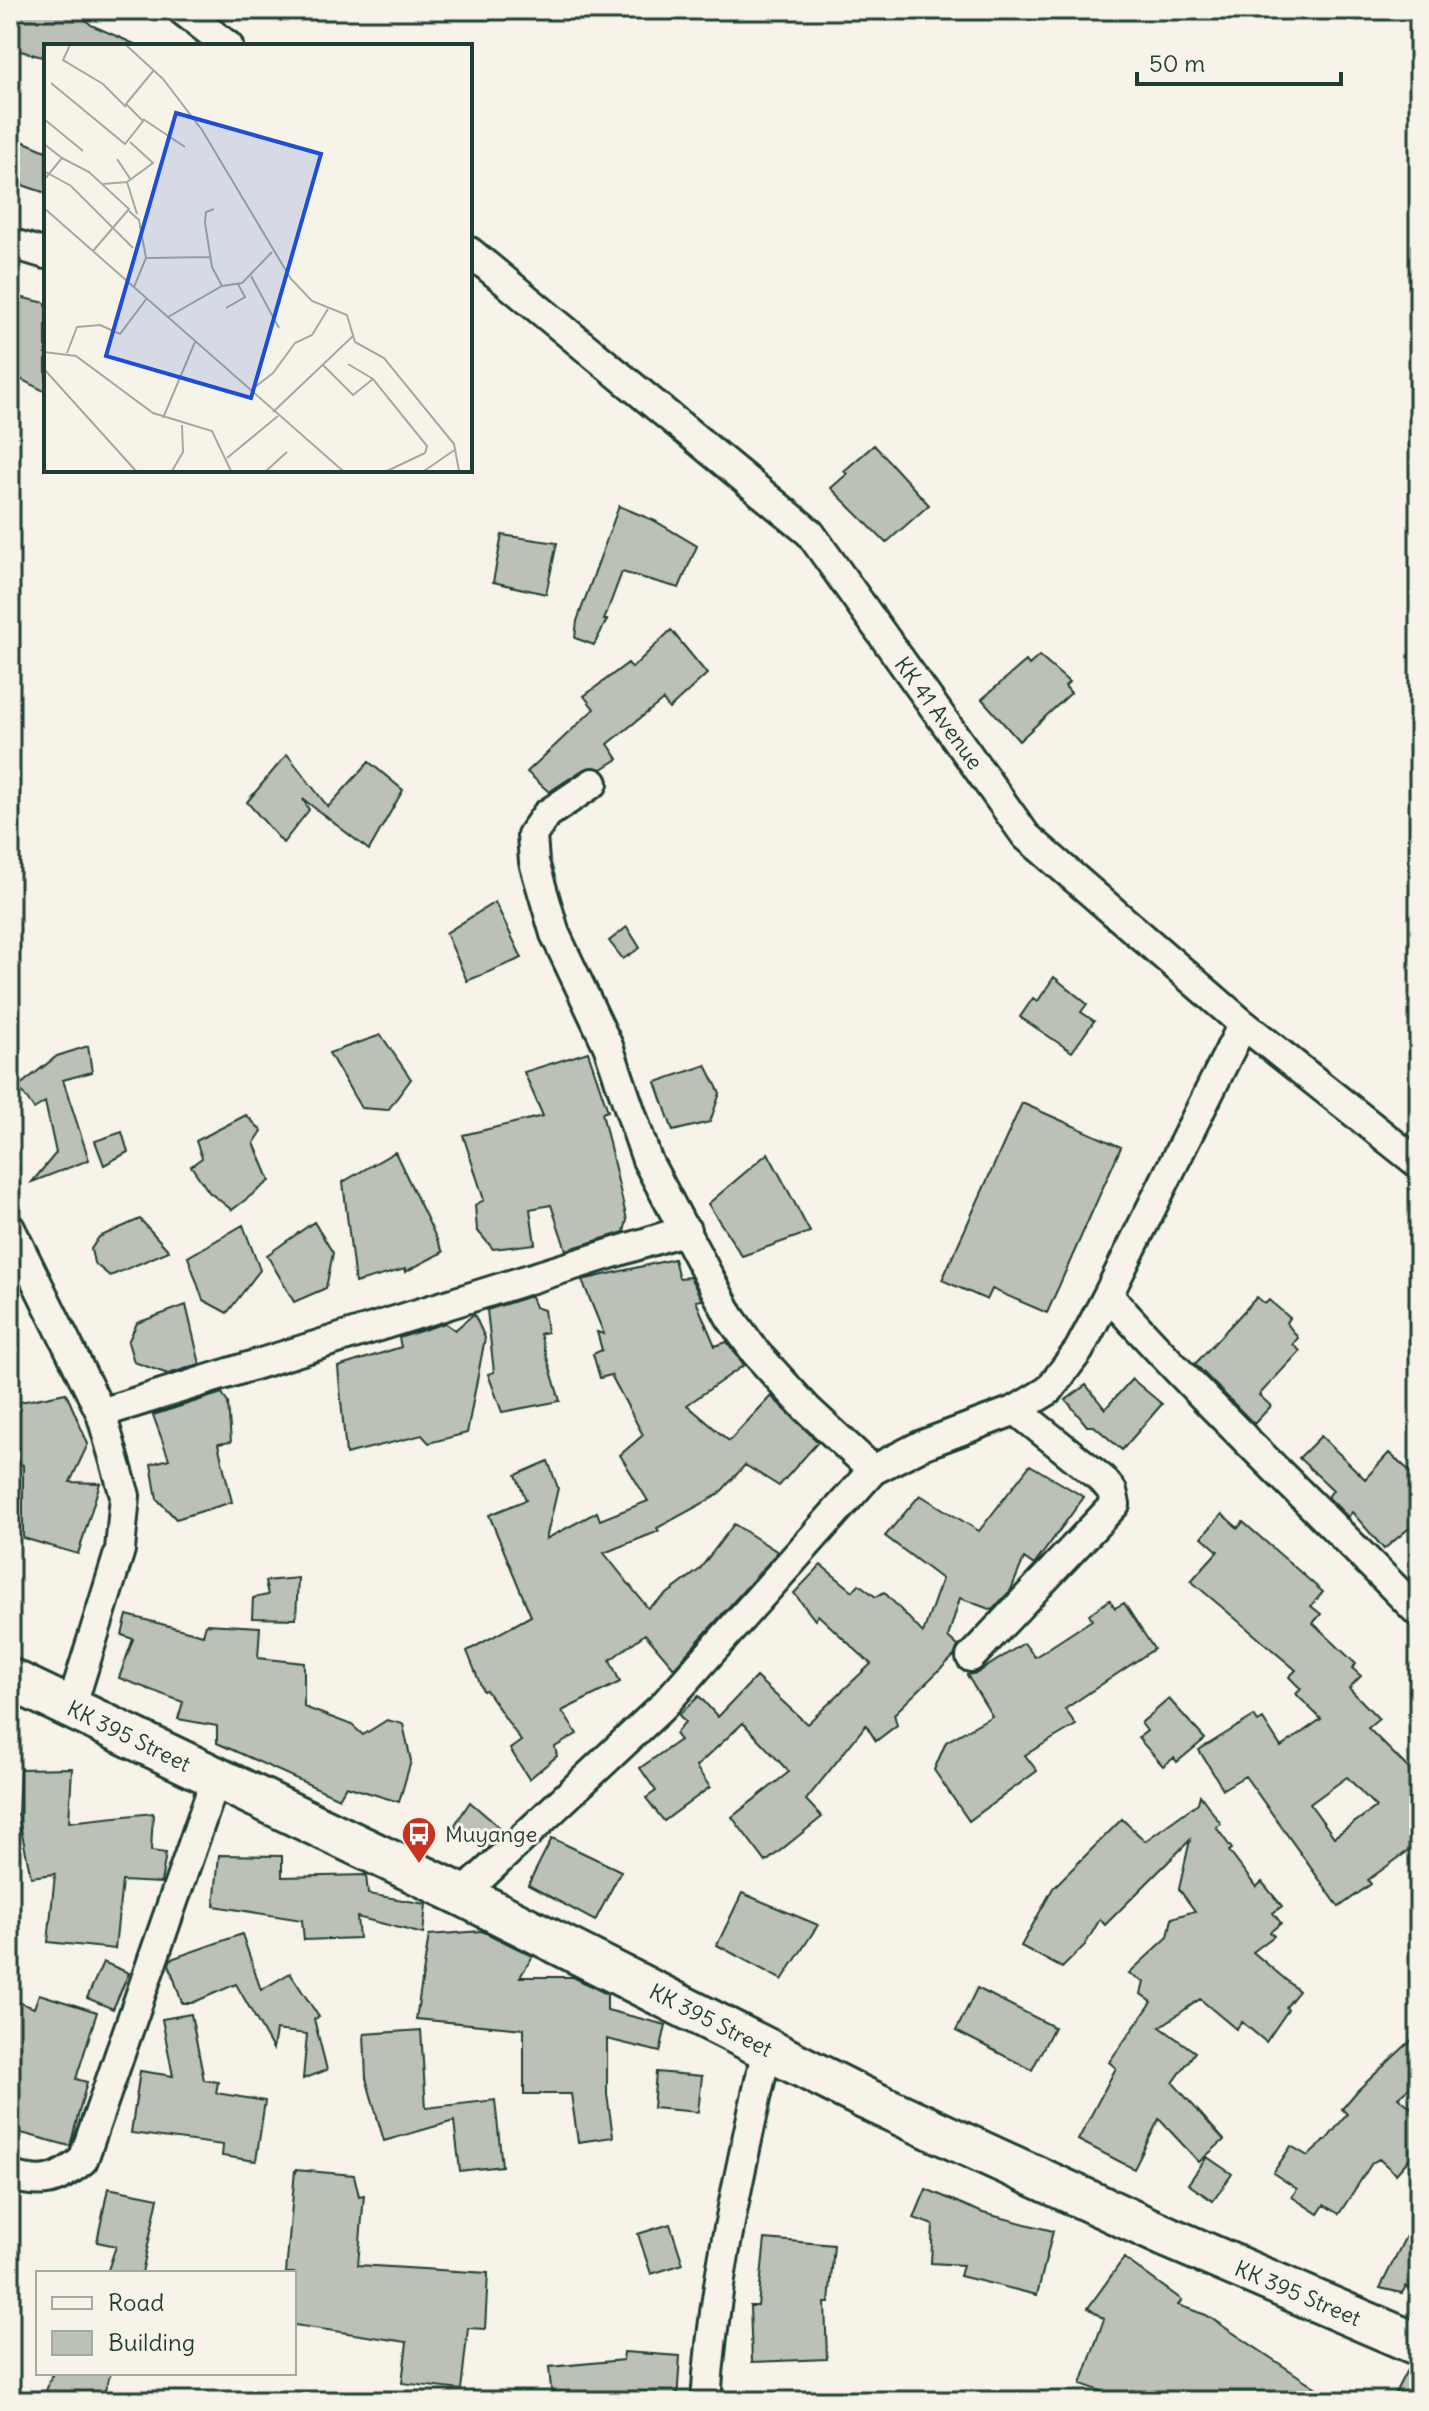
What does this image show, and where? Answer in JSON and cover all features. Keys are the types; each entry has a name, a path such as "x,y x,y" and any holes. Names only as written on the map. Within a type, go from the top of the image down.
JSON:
{"street":[{"path":"182,10 225,44"},
{"path":"10,243 44,253"},
{"name":"KK 41 Avenue","path":"472,254 810,533 1026,836 1243,1024 1419,1164"},
{"path":"593,783 547,814 532,835 534,862 555,934 608,1046 647,1160 667,1203 686,1230 730,1317 756,1353 807,1409 873,1470"},
{"path":"462,1895 663,1706 873,1470 922,1445 1016,1410 1049,1390 1079,1350 1243,1024"},
{"path":"10,1228 101,1413 125,1496 120,1550 71,1708"},
{"path":"101,1413 686,1230"},
{"path":"1108,1295 1182,1377 1312,1503 1419,1613"},
{"path":"971,1657 1115,1504 1112,1491 1103,1480 1016,1410"},
{"name":"KK 395 Street","path":"10,1679 462,1895 864,2098 1134,2222 1418,2341"},
{"path":"10,2176 34,2182 62,2177 83,2160 216,1778"},
{"path":"706,2401 711,2332 729,2214 767,2048"}],"building":[{"path":"12,10 75,10 91,25 134,44 44,44 42,57 10,48"},
{"path":"10,136 44,150 44,192 10,181"},
{"path":"10,295 44,303 44,391 10,374"},
{"path":"874,445 929,505 886,543 831,488 847,474 844,471"},
{"path":"619,506 655,521 697,546 679,588 622,572 604,620 607,620 594,645 575,638 577,621"},
{"path":"502,535 557,543 546,594 493,582"},
{"path":"671,630 707,674 669,709 663,700 608,744 618,759 602,769 584,769 549,792 527,772 594,709 584,696 628,663 632,668"},
{"path":"1039,656 1069,682 1065,686 1071,693 1019,741 982,699 1026,661 1029,665"},
{"path":"287,754 328,807 369,762 403,790 369,850 303,799 309,810 283,843 247,802"},
{"path":"495,902 522,958 467,981 446,933"},
{"path":"627,927 640,948 623,959 609,941"},
{"path":"1054,977 1087,1004 1081,1012 1094,1021 1072,1052 1020,1017 1033,998 1038,1001"},
{"path":"381,1035 411,1079 388,1110 361,1108 329,1053"},
{"path":"88,1046 92,1072 63,1080 89,1160 32,1182 56,1153 45,1102 34,1109 22,1092 10,1093 57,1056"},
{"path":"588,1052 608,1111 602,1113 627,1220 624,1232 566,1250 551,1205 530,1209 535,1244 493,1249 477,1230 475,1205 484,1200 463,1135 543,1116 524,1072"},
{"path":"706,1065 720,1093 710,1122 673,1131 656,1082"},
{"path":"1022,1103 1121,1147 1047,1313 992,1289 987,1300 942,1280"},
{"path":"246,1115 262,1131 254,1143 270,1181 232,1210 209,1192 191,1166 202,1158 196,1141"},
{"path":"122,1132 128,1152 104,1165 95,1141"},
{"path":"395,1152 443,1252 405,1272 405,1269 355,1283 343,1182"},
{"path":"768,1153 810,1232 742,1256 708,1204"},
{"path":"140,1219 169,1251 110,1276 94,1263 91,1249 99,1237"},
{"path":"314,1222 333,1253 326,1288 294,1302 267,1255"},
{"path":"243,1225 260,1270 227,1313 203,1300 188,1257"},
{"path":"674,1259 679,1278 690,1277 702,1300 696,1301 715,1346 727,1342 744,1365 687,1405 729,1441 771,1396 818,1442 779,1486 745,1465 718,1495 657,1528 659,1531 604,1553 648,1608 699,1570 734,1524 778,1552 674,1668 645,1634 610,1660 620,1682 562,1711 577,1734 555,1747 557,1756 529,1779 510,1749 521,1741 486,1690 483,1691 467,1651 531,1616 489,1515 526,1500 516,1475 548,1461 558,1488 546,1539 597,1512 600,1520 648,1501 620,1455 643,1435 611,1375 600,1378 593,1354 602,1350 597,1332 604,1334 582,1280"},
{"path":"531,1296 535,1307 544,1310 547,1332 540,1334 560,1401 502,1412 488,1374 494,1372 487,1310"},
{"path":"1257,1297 1265,1304 1269,1300 1290,1318 1286,1322 1298,1338 1293,1344 1300,1351 1259,1395 1271,1406 1254,1424 1195,1364"},
{"path":"186,1305 200,1364 168,1374 134,1362 128,1342 137,1323"},
{"path":"474,1314 485,1338 467,1433 429,1443 422,1435 346,1454 338,1367 401,1347 399,1338 445,1323 455,1330"},
{"path":"1132,1379 1162,1404 1122,1450 1094,1426 1087,1426 1066,1400 1086,1385 1105,1409"},
{"path":"66,1393 88,1444 70,1482 100,1483 78,1554 23,1538 23,1465 17,1463 18,1448 10,1442 10,1404"},
{"path":"222,1393 228,1403 231,1442 218,1444 232,1502 176,1519 157,1499 151,1464 169,1459 153,1415"},
{"path":"1321,1436 1365,1479 1389,1453 1419,1479 1419,1520 1384,1549 1352,1512 1348,1517 1328,1497 1333,1490 1299,1458"},
{"path":"1030,1465 1084,1497 1034,1565 1024,1558 1011,1590 992,1610 960,1598 948,1637 958,1646 954,1656 894,1714 897,1725 876,1741 866,1725 806,1800 822,1817 766,1862 732,1817 789,1772 743,1723 696,1767 710,1787 664,1821 646,1798 656,1791 640,1768 680,1740 675,1734 685,1722 679,1715 699,1696 718,1717 756,1677 807,1724 871,1664 818,1615 815,1620 794,1593 821,1565 853,1591 859,1584 876,1597 884,1592 923,1633 942,1579 885,1536 920,1495 979,1531"},
{"path":"1222,1514 1238,1528 1243,1522 1323,1592 1311,1606 1321,1614 1313,1623 1356,1664 1352,1668 1361,1676 1349,1688 1379,1719 1368,1728 1419,1779 1419,1843 1368,1880 1371,1884 1339,1907 1245,1776 1223,1789 1199,1750 1254,1716 1258,1722 1263,1719 1281,1747 1321,1719 1296,1694 1301,1689 1289,1677 1296,1670 1191,1581 1218,1551 1202,1537","holes":["1347,1777 1376,1807 1334,1837 1310,1804"]},
{"path":"298,1578 296,1619 252,1618 253,1598 268,1595 265,1581"},
{"path":"1110,1600 1115,1608 1124,1603 1154,1649 1065,1709 1076,1725 1025,1755 1037,1771 969,1821 934,1770 946,1742 992,1716 967,1675 977,1673 1024,1643 1035,1657 1092,1620 1089,1614"},
{"path":"127,1615 203,1635 206,1624 260,1627 258,1658 304,1663 304,1707 352,1725 363,1735 387,1720 403,1724 411,1761 399,1802 346,1786 339,1798 217,1743 217,1726 178,1719 183,1702 119,1678 133,1639 122,1635"},
{"path":"1169,1699 1205,1739 1177,1762 1174,1758 1163,1766 1138,1738 1147,1731 1141,1723"},
{"path":"72,1768 69,1822 153,1813 151,1851 166,1853 161,1883 122,1881 115,1949 48,1942 55,1874 31,1877 18,1815 20,1769"},
{"path":"1200,1795 1221,1824 1216,1827 1232,1849 1229,1851 1256,1887 1262,1882 1282,1906 1273,1913 1281,1923 1270,1932 1274,1936 1253,1952 1299,1991 1266,2042 1242,2022 1236,2029 1200,1999 1160,2027 1195,2052 1173,2083 1224,2140 1199,2162 1159,2119 1134,2169 1078,2140 1116,2068 1109,2062 1152,2002 1141,1994 1144,1982 1129,1973 1168,1937 1172,1918 1195,1911 1179,1889 1190,1840 1105,1925 1100,1919 1085,1945 1062,1968 1021,1946 1053,1888 1122,1819 1145,1841 1198,1803"},
{"path":"470,1802 500,1828 484,1850 454,1826"},
{"path":"552,1838 621,1871 595,1921 528,1885"},
{"path":"219,1855 282,1856 282,1877 366,1875 368,1894 426,1904 423,1934 357,1917 359,1938 304,1940 302,1920 214,1906"},
{"path":"742,1893 818,1925 782,1980 717,1945"},
{"path":"482,1931 533,1956 520,1977 573,1977 607,1994 607,2010 666,2025 660,2052 607,2039 607,2094 613,2137 578,2142 571,2094 524,2094 524,2029 416,2019 429,1935"},
{"path":"242,1934 261,1990 290,1973 319,2017 314,2019 327,2070 303,2079 307,2034 276,2030 273,2049 236,1984 192,2003 182,2003 169,1964 171,1959"},
{"path":"103,1962 129,1973 113,2009 87,1998"},
{"path":"977,1988 1054,2027 1032,2070 956,2031"},
{"path":"39,1994 97,2012 76,2079 87,2082 70,2146 10,2130 10,1999 34,2008"},
{"path":"191,2014 204,2080 218,2082 216,2093 265,2101 256,2161 222,2156 223,2145 131,2133 140,2071 173,2076 162,2019"},
{"path":"421,2030 426,2108 495,2100 502,2166 460,2171 454,2121 384,2141 366,2078 364,2034"},
{"path":"1419,2033 1419,2079 1398,2097 1419,2114 1419,2148 1396,2174 1379,2159 1372,2163 1339,2214 1324,2205 1318,2214 1292,2197 1297,2189 1273,2173 1291,2146 1308,2156 1347,2114 1342,2109 1358,2090"},
{"path":"656,2072 702,2076 698,2112 653,2108"},
{"path":"1207,2157 1232,2174 1213,2201 1188,2184"},
{"path":"295,2170 354,2175 359,2196 364,2195 358,2265 488,2273 485,2329 468,2328 461,2390 402,2383 407,2342 296,2325 296,2271 286,2271"},
{"path":"108,2188 158,2198 142,2271 108,2271 116,2246 97,2242"},
{"path":"926,2189 983,2213 1053,2231 1037,2295 960,2276 963,2265 931,2263 933,2225 914,2218"},
{"path":"1419,2210 1419,2293 1406,2286 1402,2293 1380,2288"},
{"path":"670,2224 683,2264 651,2274 638,2234"},
{"path":"765,2239 834,2245 829,2303 825,2303 827,2359 752,2362 750,2306 758,2306"},
{"path":"1124,2258 1182,2300 1178,2305 1206,2315 1336,2401 1161,2401 1132,2390 1129,2401 1081,2384 1104,2319 1088,2308"},
{"path":"624,2352 680,2356 677,2401 552,2401 549,2367 623,2360"},
{"path":"1409,2366 1419,2368 1419,2401 1395,2393"},
{"path":"52,2375 110,2375 101,2401 74,2401 46,2391"}],"place":[{"name":"Muyange","path":"419,1865"}]}
